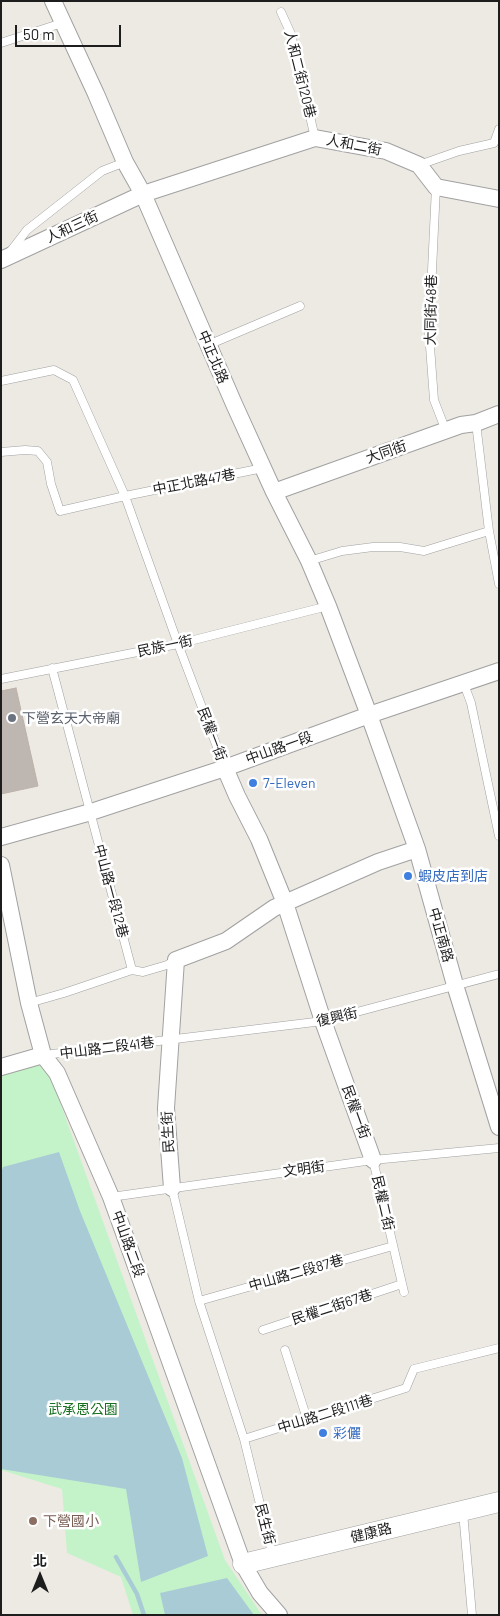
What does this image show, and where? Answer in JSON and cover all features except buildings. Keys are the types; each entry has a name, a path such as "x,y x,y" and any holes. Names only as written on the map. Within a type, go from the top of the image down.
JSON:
{"street":[{"name":"中正北路","path":"53,1 125,162 143,194 263,468 309,561 369,715"},
{"name":"人和二街","path":"143,194 315,138 386,150 419,165 436,187"},
{"path":"436,187 499,199"},
{"name":"人和三街","path":"4,259 143,194"},
{"name":"大同街","path":"274,492 446,432 461,425 499,414"},
{"name":"中山路一段","path":"1,838 91,812 225,768 369,715 499,671"},
{"name":"中正南路","path":"369,715 417,849 455,985 499,1127"},
{"name":"民權一街","path":"225,768 259,840 285,903 373,1160"},
{"path":"176,960 226,941 274,908 378,862 417,849"},
{"name":"中山路二段","path":"1,865 29,1003 43,1055 57,1073 111,1197 243,1564 260,1593 279,1615"},
{"name":"民生街","path":"172,1188 166,1108 176,960"},
{"path":"1,1067 43,1055"},
{"name":"健康路","path":"243,1564 499,1502"}],"lane":[{"name":"人和二街120巷","path":"281,12 292,34 315,138"},
{"path":"1,43 62,23"},
{"path":"419,165 494,143 499,129"},
{"path":"4,259 27,230 102,171 125,162"},
{"name":"大同街48巷","path":"436,187 429,333 434,400 446,432"},
{"path":"208,345 300,306"},
{"name":"民權一街","path":"1,381 54,370 73,380 125,496 225,768"},
{"path":"476,422 489,531 499,584"},
{"name":"中正北路47巷","path":"1,452 38,451 47,462 50,484 60,511 263,468"},
{"path":"309,561 342,551 373,547 400,546 424,550 489,531"},
{"name":"民族一街","path":"1,679 178,644 328,606"},
{"name":"中山路一段12巷","path":"52,668 132,970"},
{"path":"464,684 471,703 499,836"},
{"path":"29,1003 132,970 143,972 167,965 176,960"},
{"name":"復興街","path":"171,1040 324,1021 499,974"},
{"name":"中山路二段41巷","path":"43,1055 171,1040"},
{"name":"文明街","path":"111,1197 373,1160 499,1148"},
{"name":"民權二街","path":"373,1160 403,1288"},
{"name":"民生街","path":"172,1188 199,1300 244,1439 273,1557"},
{"name":"中山路二段87巷","path":"199,1300 393,1246"},
{"name":"民權二街67巷","path":"263,1330 403,1288"},
{"name":"中山路二段111巷","path":"244,1439 406,1388 414,1369 499,1348"},
{"path":"285,1350 307,1419"},
{"path":"463,1510 472,1615"}],"green space":[{"name":"武承恩公園","path":"43,1055 225,1560 262,1615 133,1615 121,1577 67,1553 62,1489 1,1470 1,1067"}],"water":[{"name":"武承恩公園","path":"59,1152 80,1211 182,1458 208,1556 141,1582 126,1489 1,1469 1,1173 3,1167"},
{"path":"227,1578 254,1615 165,1615 160,1593"}],"waterway":[{"path":"116,1557 137,1594 144,1615"}],"place":[{"name":"下營玄天大帝廟","path":"12,718"},
{"name":"7-Eleven","path":"253,783"},
{"name":"蝦皮店到店","path":"408,876"},
{"name":"彩儷","path":"323,1433"},
{"name":"下營國小","path":"33,1521"}]}
